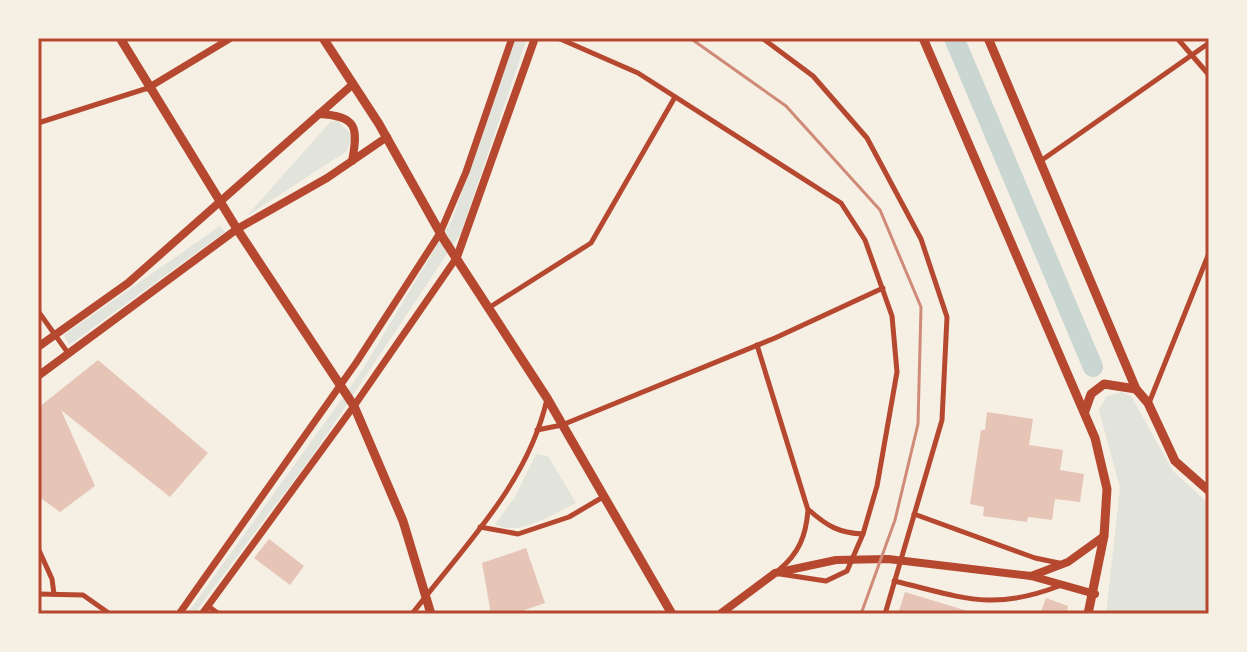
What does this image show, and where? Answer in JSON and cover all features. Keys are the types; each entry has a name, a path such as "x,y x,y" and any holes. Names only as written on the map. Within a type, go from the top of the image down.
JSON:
{"main road":[{"path":"120,38 237,229 354,406 403,521 431,614"},
{"path":"323,38 387,137 440,233 547,398 672,614"},
{"path":"457,257 535,38"},
{"path":"923,38 1095,438 1107,489 1104,536 1095,594 1088,614"},
{"path":"988,38 1136,389 1148,403 1175,461 1209,491"},
{"path":"38,347 128,283 352,85"},
{"path":"319,114 343,116 350,121 357,138 352,161"},
{"path":"38,376 237,229 387,137"},
{"path":"1084,413 1091,394 1101,385 1136,389"},
{"path":"1031,576 1068,562 1104,536"},
{"path":"720,614 775,573 836,560 888,559 1016,574 1095,594"}],"street":[{"path":"38,123 148,88 231,38"},
{"path":"179,614 342,384 440,233 466,172 512,38"},
{"path":"558,38 638,73 841,203 865,240 892,316 897,372 877,486 863,534 847,571 837,577 817,581 775,573"},
{"path":"762,38 813,76 867,138 921,239 947,317 942,420 885,614"},
{"path":"1177,38 1209,75"},
{"path":"1042,160 1209,43"},
{"path":"490,307 591,243 675,97"},
{"path":"1148,403 1209,253"},
{"path":"202,614 354,406 457,257"},
{"path":"537,430 562,425 757,345 883,288"},
{"path":"38,311 68,354"},
{"path":"757,345 808,510 806,536 791,560 775,573"},
{"path":"412,614 503,499 537,430 547,398"},
{"path":"480,527 518,534 569,517 603,497"},
{"path":"808,510 827,526 843,533 863,534"},
{"path":"914,514 1044,561 1068,562"},
{"path":"38,548 52,579 54,594"},
{"path":"894,581 971,599 1000,602 1022,600 1059,586"},
{"path":"38,594 83,595 110,614"},
{"path":"208,606 219,614"}],"shaded area":[{"path":"515,38 527,38 461,233 315,452 194,614 187,614 361,372 452,220"},
{"path":"337,120 352,136 347,151 247,216 330,122"},
{"path":"220,226 225,232 69,345 64,335"},
{"path":"1122,392 1131,396 1173,471 1209,504 1209,614 1106,614 1120,488 1099,410 1107,396"},
{"path":"536,454 548,456 576,503 525,526 504,528 495,524 515,497"}],"building":[{"path":"98,360 208,453 170,497 61,410 95,486 60,512 38,496 38,408"},
{"path":"987,412 1033,419 1029,445 1063,450 1060,470 1084,474 1080,502 1055,499 1052,520 1028,517 1027,522 983,516 984,507 970,504 981,430 985,430"},
{"path":"269,539 304,566 290,585 254,558"},
{"path":"526,548 545,603 513,614 491,614 482,563"},
{"path":"905,592 974,613 974,614 898,614"},
{"path":"1046,598 1068,606 1066,614 1040,614"}],"waterway":[{"path":"954,38 1093,367"}],"railway":[{"path":"690,38 786,106 880,210 921,307 918,424 895,520 861,614"}]}
